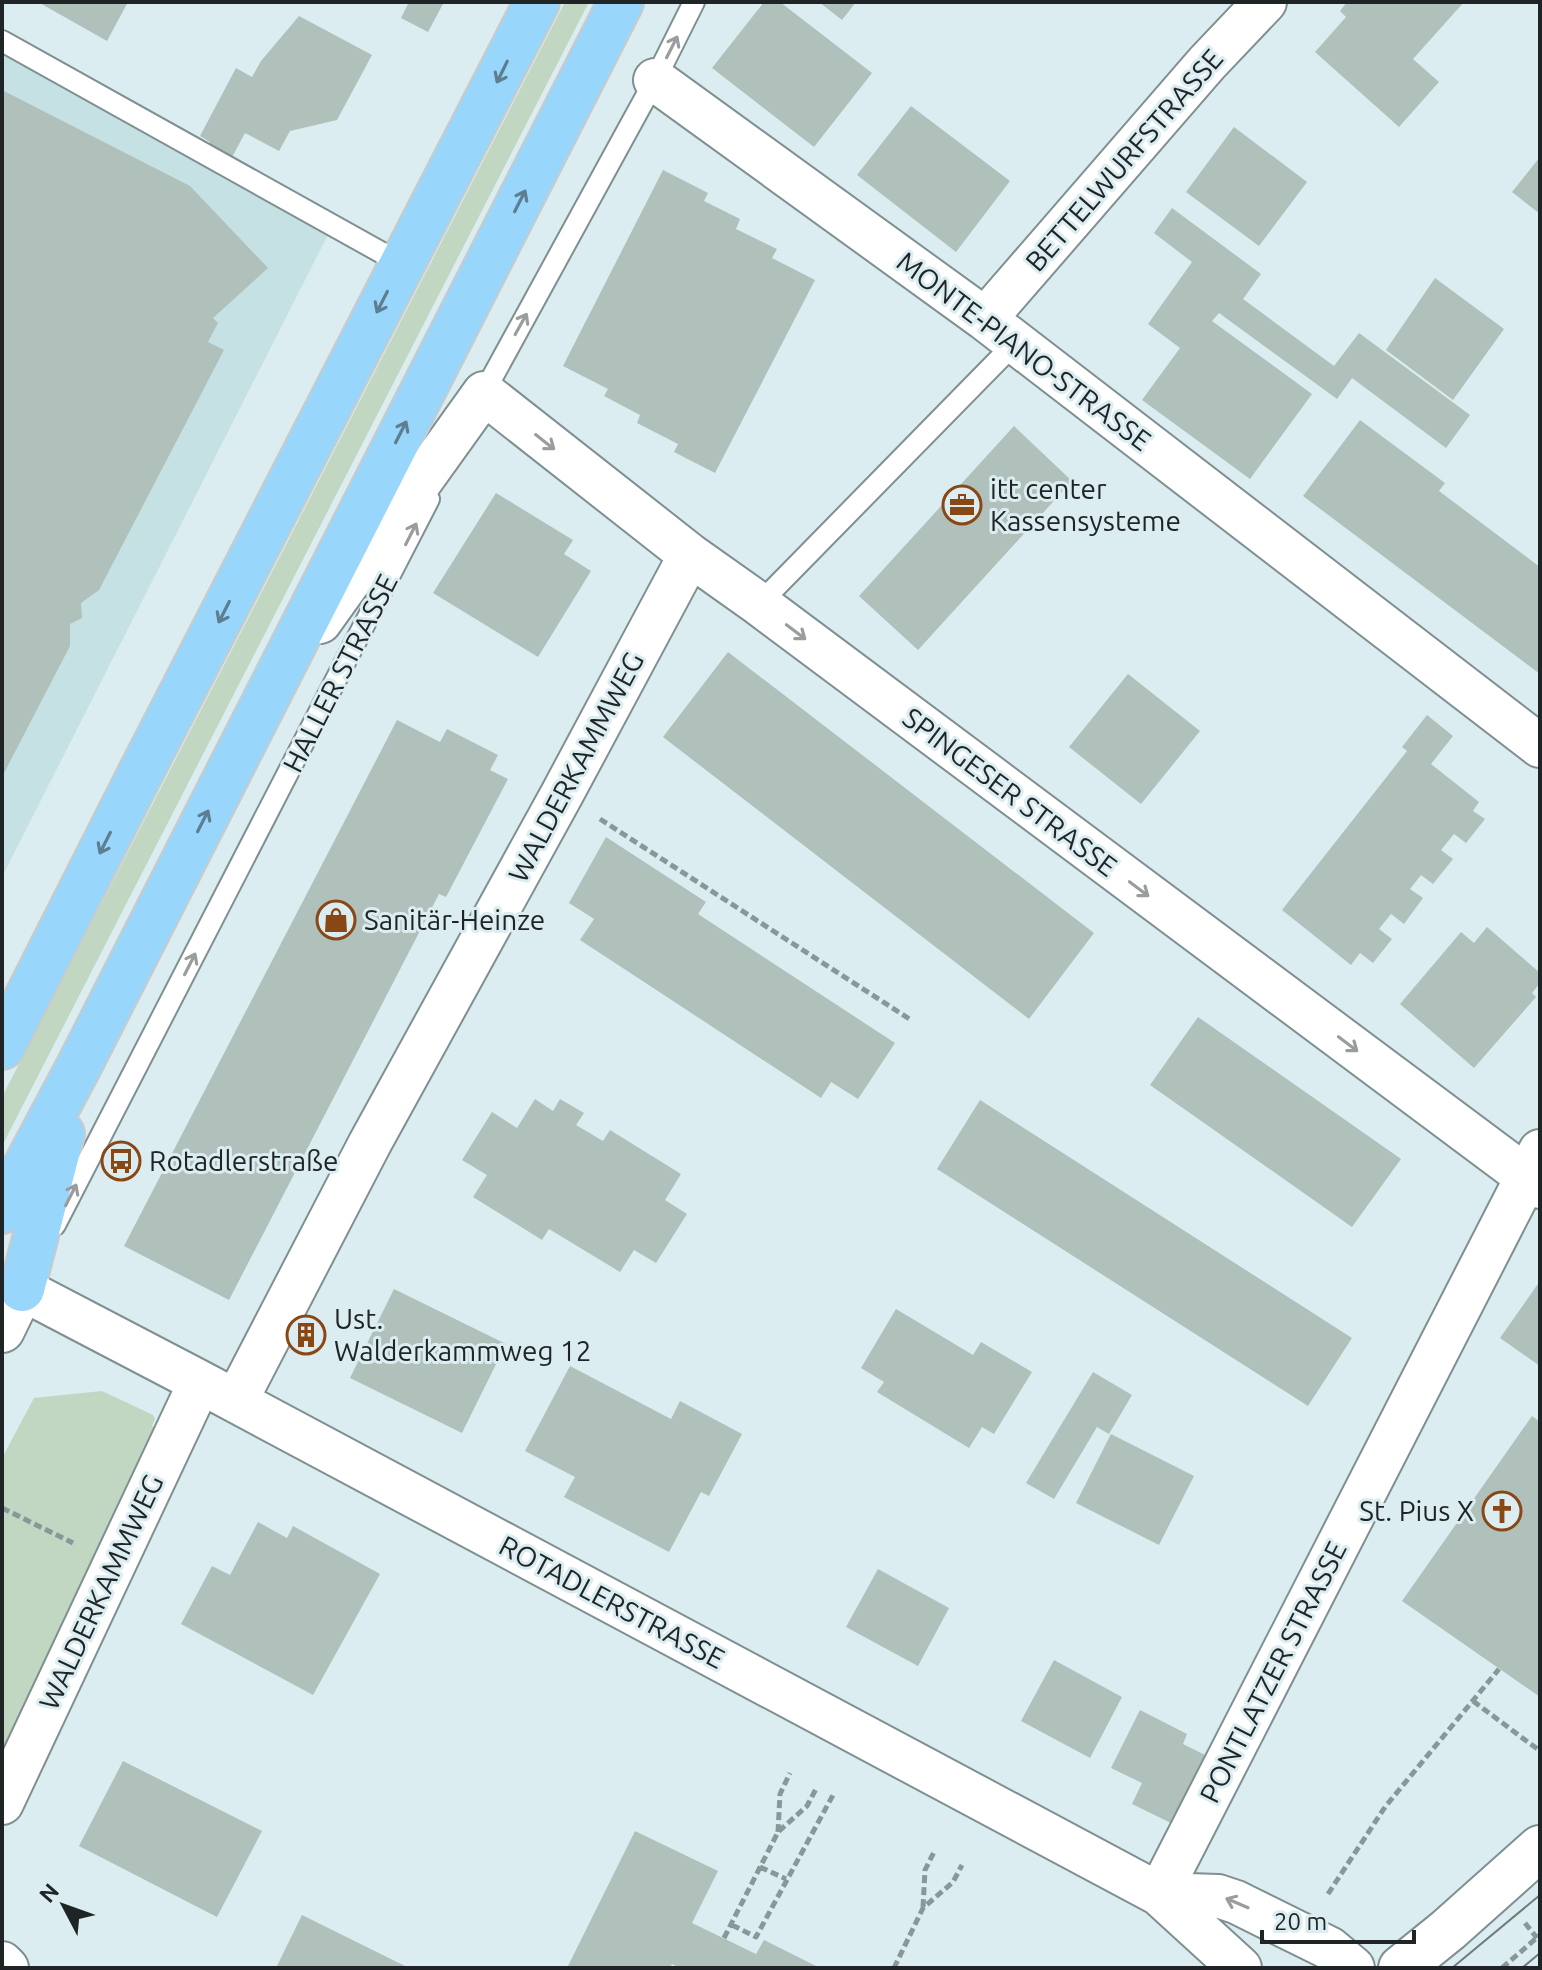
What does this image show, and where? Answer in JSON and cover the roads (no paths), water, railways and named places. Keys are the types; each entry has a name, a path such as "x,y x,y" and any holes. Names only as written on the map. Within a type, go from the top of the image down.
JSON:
{"main road":[{"path":"2,1047 537,2"},
{"name":"HALLER STRASSE","path":"2,1211 79,1066 621,2"},
{"path":"12,1298 79,1066"}],"street":[{"name":"BETTELWURFSTRASSE","path":"1000,331 1207,63 1265,2"},
{"name":"MONTE-PIANO-STRASSE","path":"655,80 1000,331 1540,746"},
{"name":"HALLER STRASSE","path":"264,701 484,393"},
{"name":"SPINGESER STRASSE","path":"484,393 690,555 1536,1172"},
{"name":"WALDERKAMMWEG","path":"236,1401 370,1143 690,555"},
{"name":"PONTLATZER STRASSE","path":"1159,1894 1536,1172"},
{"name":"HALLER STRASSE","path":"2,1330 12,1298"},
{"name":"ROTADLERSTRASSE","path":"12,1298 200,1382 1159,1894 1240,1968"},
{"name":"WALDERKAMMWEG","path":"2,1803 200,1382"},
{"path":"1401,1968 1540,1848"},
{"name":"ROTADLERSTRASSE","path":"1159,1894 1218,1896 1236,1902 1329,1948 1353,1968"},
{"name":"ROTADLERSTRASSE","path":"1193,1925 1208,1968"},
{"path":"2,1963 7,1968"}],"lane":[{"path":"484,393 655,80 694,2"},
{"path":"2,41 402,264"},
{"path":"759,604 1000,331"},
{"name":"HALLER STRASSE","path":"12,1298 484,393"}],"tram line":[{"path":"1452,1968 1540,1895"},
{"path":"1522,1968 1540,1953"}],"place":[{"name":"itt center Kassensysteme","path":"962,505"},
{"name":"Sanitär-Heinze","path":"336,920"},
{"name":"Rotadlerstraße","path":"121,1161"},
{"name":"Ust. Walderkammweg 12","path":"306,1335"},
{"name":"St. Pius X","path":"1502,1511"}]}
